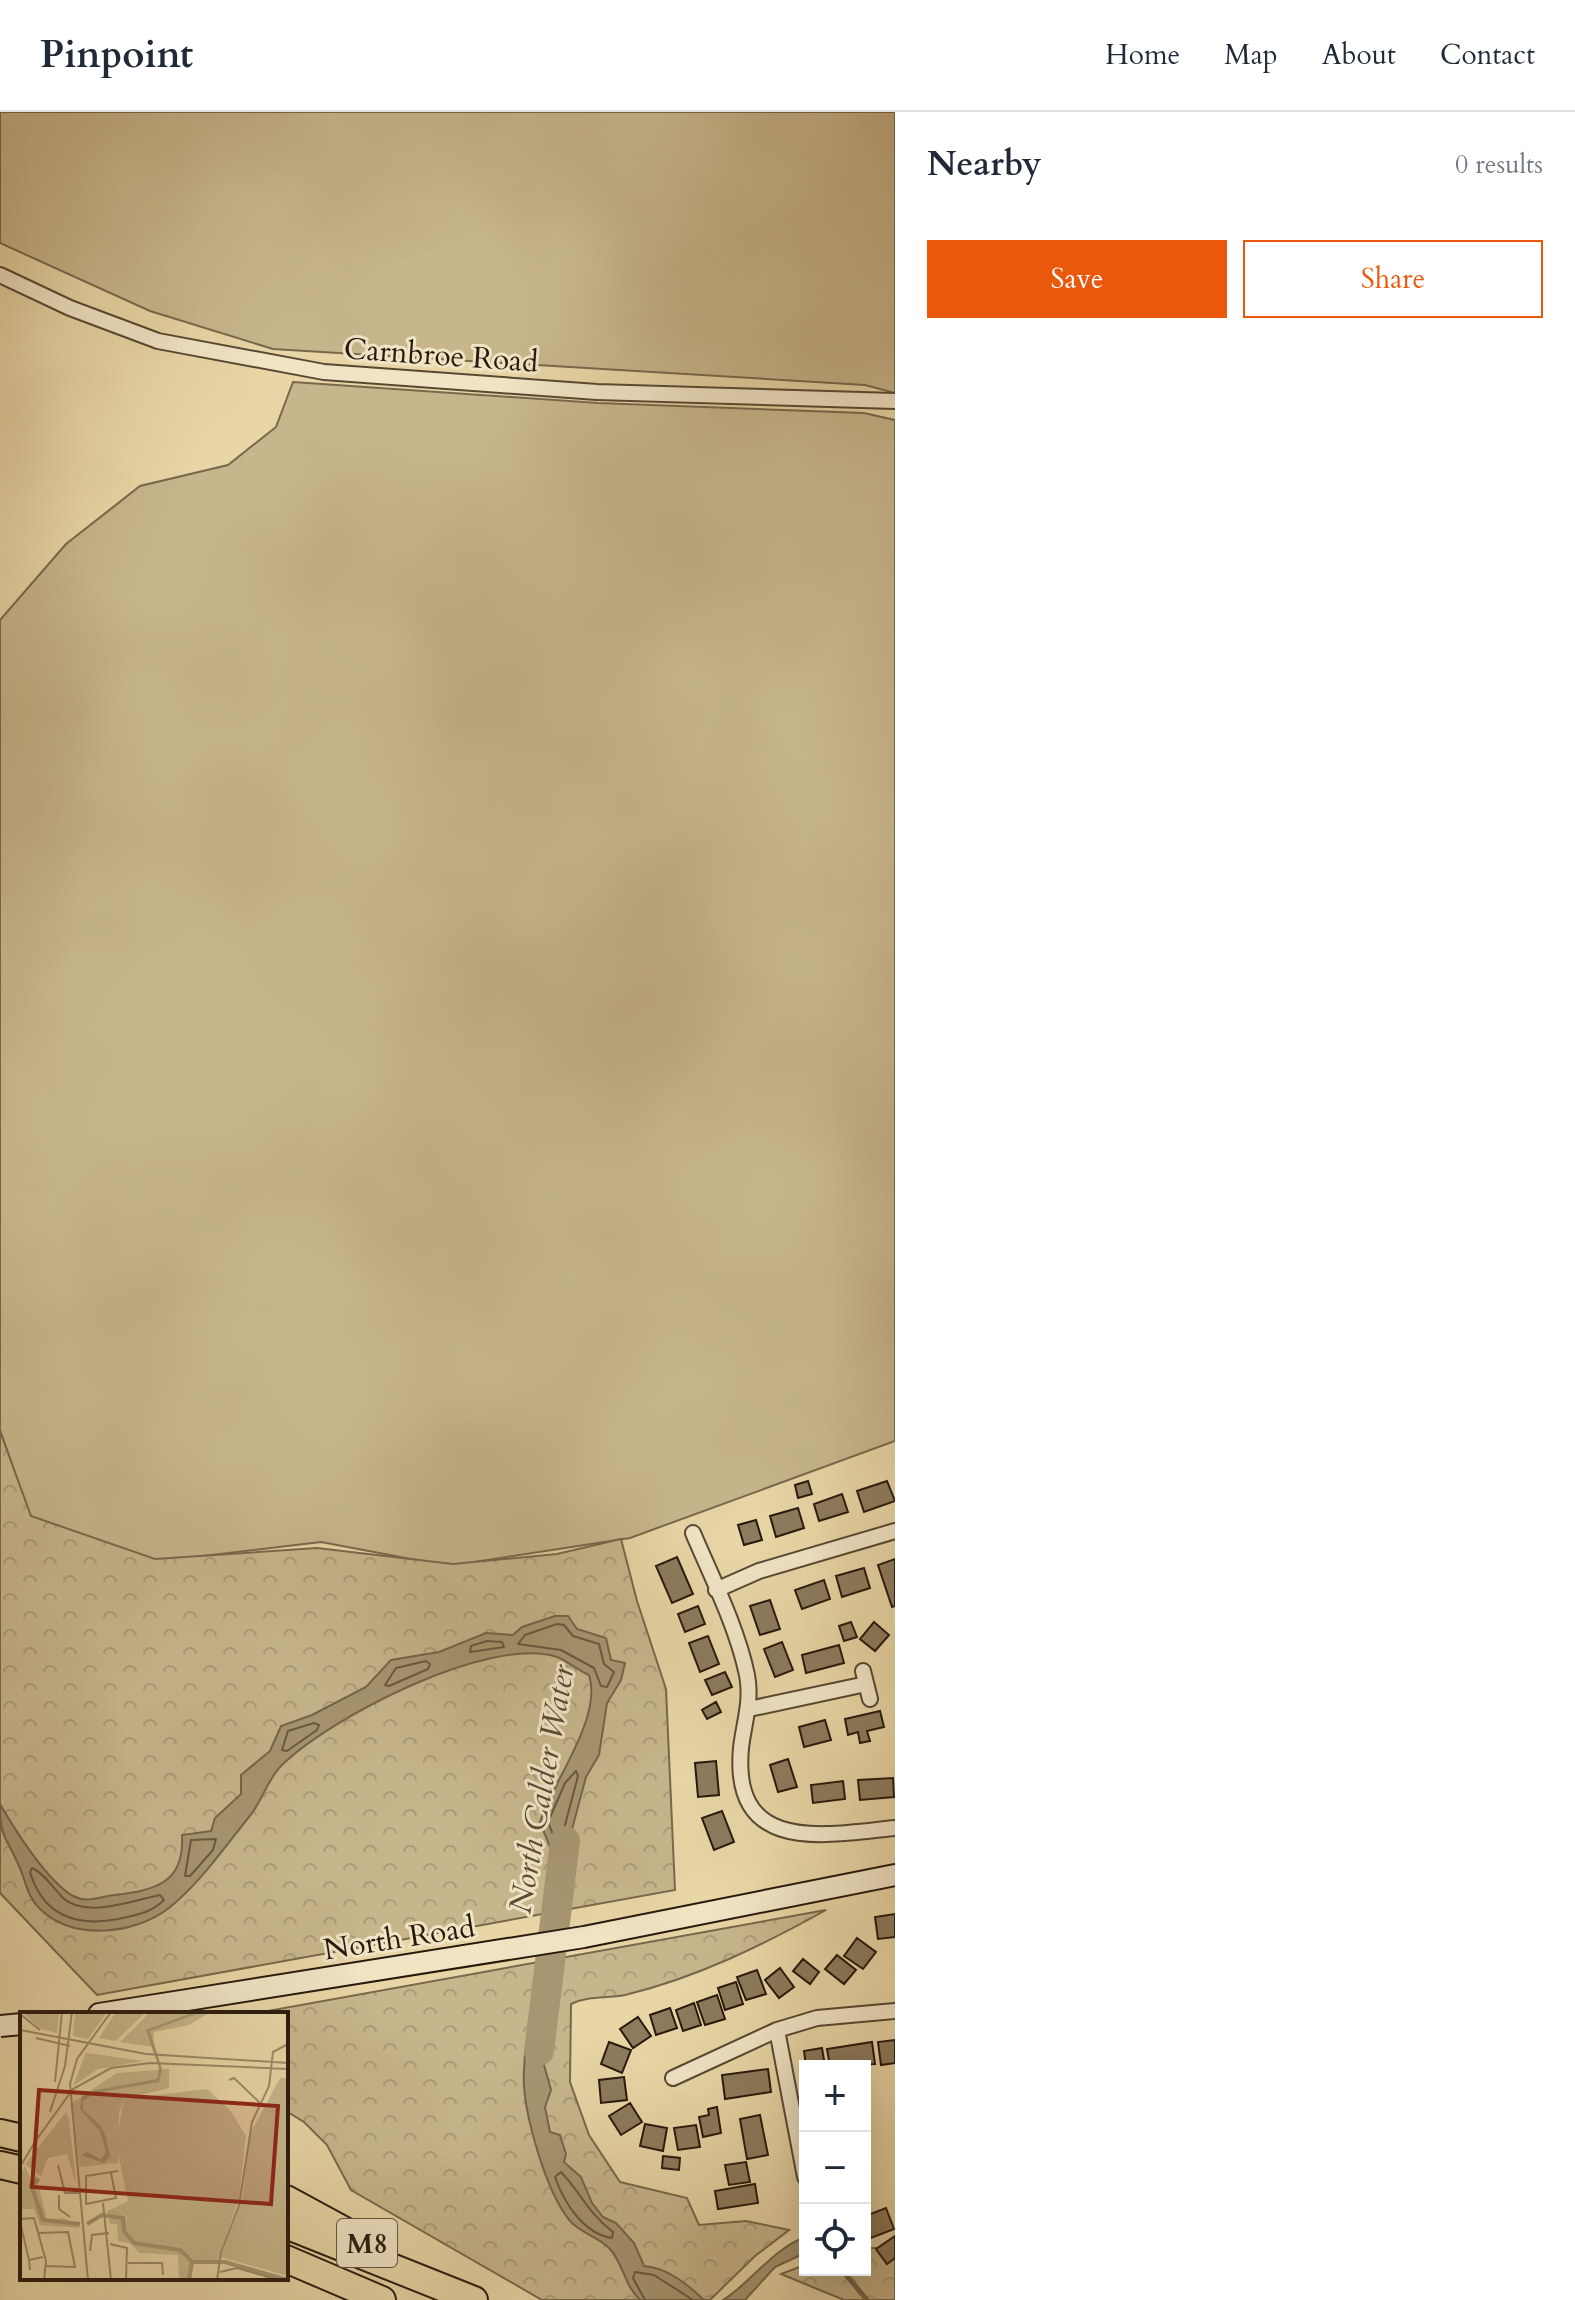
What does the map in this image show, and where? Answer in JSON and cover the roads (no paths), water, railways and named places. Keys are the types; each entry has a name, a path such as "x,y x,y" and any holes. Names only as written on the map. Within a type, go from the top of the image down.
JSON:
{"highway":[{"path":"0,2023 20,2036"},
{"path":"0,2133 20,2138"},
{"name":"M8","path":"288,2200 448,2287"},
{"path":"288,2226 448,2287 474,2300"},
{"path":"288,2260 382,2300"}],"main road":[{"name":"North Road","path":"112,2012 584,1937 895,1875"},
{"path":"0,2023 20,2024"}],"street":[{"name":"Carnbroe Road","path":"0,275 70,308 158,341 324,372 597,392 895,401"},
{"path":"716,1590 759,1571 895,1531"},
{"path":"693,1533 747,1676 749,1709 741,1746 741,1775 749,1801 759,1815 777,1829 805,1836 895,1828"},
{"path":"749,1709 866,1685"},
{"path":"673,2078 777,2030 817,2018 895,2011"},
{"path":"777,2030 799,2146"}],"water":[{"path":"555,1616 568,1616 577,1629 606,1638 611,1660 625,1663 621,1680 607,1703 599,1755 586,1777 568,1844 573,1882 552,1880 553,1855 540,1822 583,1729 591,1692 589,1675 557,1657 528,1653 492,1658 452,1669 412,1685 371,1705 304,1747 276,1772 254,1811 201,1876 169,1908 155,1917 122,1929 86,1930 54,1919 32,1899 5,1837 0,1804 42,1867 73,1896 89,1899 154,1887 164,1882 178,1864 182,1835 211,1831 215,1818 241,1794 241,1775 270,1751 281,1726 312,1715 366,1687 391,1660 439,1652 486,1633 513,1635 522,1627"},
{"path":"537,2012 549,2015 544,2065 551,2090 545,2107 550,2132 560,2135 566,2154 564,2162 581,2177 592,2203 603,2217 616,2223 634,2243 644,2266 669,2273 704,2300 640,2300 610,2249 570,2221 561,2208 537,2149 524,2086 526,2047"},
{"path":"799,2240 799,2256 775,2267 745,2300 723,2300 771,2258"}],"waterway":[{"name":"North Calder Water","path":"539,2051 565,1841"},
{"path":"847,2276 867,2300"}]}
